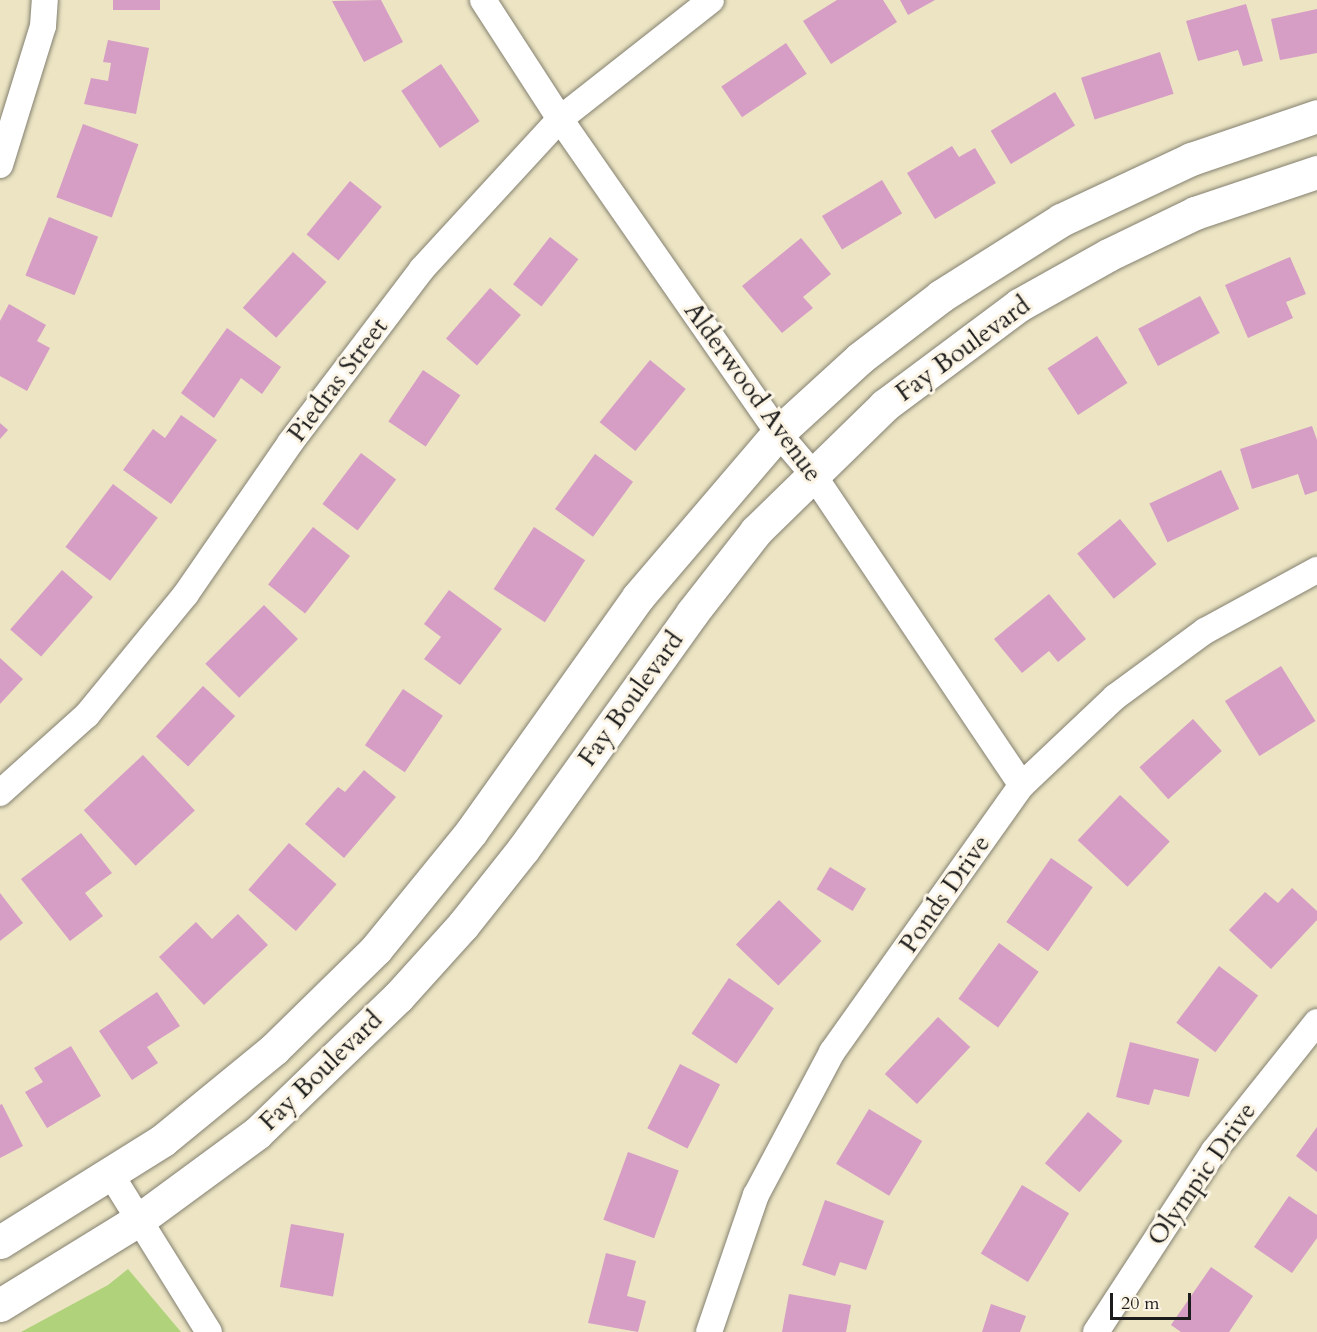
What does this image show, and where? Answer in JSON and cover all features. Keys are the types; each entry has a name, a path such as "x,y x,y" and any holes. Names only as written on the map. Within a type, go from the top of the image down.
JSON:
{"main road":[{"name":"Fay Boulevard","path":"0,1242 163,1140 274,1049 376,949 471,832 638,597 778,433 861,358 941,296 1061,220 1191,159 1317,116"},
{"name":"Fay Boulevard","path":"0,1305 140,1219 257,1133 331,1065 449,941 524,848 699,604 756,531 812,473 885,405 1018,305 1108,255 1195,213 1317,172"}],"street":[{"path":"0,165 43,26 45,0"},
{"name":"Alderwood Avenue","path":"483,0 560,119 778,433 812,473 1022,785"},
{"name":"Piedras Street","path":"0,793 87,716 186,594 290,443 422,269 560,119 711,0"},
{"name":"Ponds Drive","path":"709,1332 756,1196 832,1052 1022,785 1115,697 1169,657 1205,631 1317,570"},
{"name":"Olympic Drive","path":"1096,1332 1214,1150 1317,1022"},
{"path":"110,1173 209,1332"}],"green space":[{"path":"128,1269 181,1332 21,1332 108,1285"}],"building":[{"path":"113,0 160,0 160,10 113,10"},
{"path":"381,0 403,42 364,62 332,1"},
{"path":"837,0 883,0 897,22 831,64 803,21"},
{"path":"900,0 935,0 908,15"},
{"path":"1246,4 1263,61 1243,66 1238,50 1198,61 1186,21"},
{"path":"1317,9 1317,53 1280,60 1271,19"},
{"path":"108,40 149,48 136,114 84,104 91,78 108,81 111,63 103,62"},
{"path":"786,43 807,74 742,117 721,87"},
{"path":"1160,52 1174,94 1095,119 1081,78"},
{"path":"441,64 480,121 440,148 401,91"},
{"path":"1055,92 1075,125 1011,164 991,131"},
{"path":"83,124 138,144 112,217 56,197"},
{"path":"952,146 959,157 975,148 996,183 935,219 907,173"},
{"path":"882,180 902,213 842,249 822,216"},
{"path":"350,181 382,207 338,260 307,235"},
{"path":"49,217 98,237 75,295 25,275"},
{"path":"550,237 578,259 541,306 513,284"},
{"path":"801,238 831,274 803,297 813,308 782,333 742,286"},
{"path":"293,252 326,282 276,338 243,308"},
{"path":"1290,257 1306,294 1286,302 1293,318 1248,338 1225,285"},
{"path":"490,288 521,315 477,365 446,339"},
{"path":"1200,296 1220,333 1158,366 1138,329"},
{"path":"9,304 46,325 37,341 50,348 27,391 0,376 0,321"},
{"path":"227,328 281,367 262,394 241,378 214,418 181,393"},
{"path":"1097,336 1127,383 1078,415 1048,368"},
{"path":"650,360 686,389 635,451 600,422"},
{"path":"423,370 460,395 426,447 388,421"},
{"path":"181,415 217,440 171,504 123,470 153,429 165,438"},
{"path":"0,423 8,430 0,439"},
{"path":"1312,426 1317,440 1317,491 1305,495 1298,474 1252,489 1240,449"},
{"path":"361,453 396,479 358,531 322,504"},
{"path":"595,454 633,482 593,537 555,509"},
{"path":"1221,470 1239,509 1168,542 1149,503"},
{"path":"113,484 158,518 110,581 65,547"},
{"path":"1120,519 1157,564 1114,599 1077,554"},
{"path":"313,527 350,556 305,613 268,585"},
{"path":"534,527 585,560 545,622 494,589"},
{"path":"62,570 93,597 41,657 10,630"},
{"path":"449,590 502,629 460,685 424,659 441,637 424,624"},
{"path":"1049,594 1086,639 1058,662 1049,651 1022,673 994,639"},
{"path":"264,605 298,639 239,698 205,664"},
{"path":"0,658 23,679 0,704"},
{"path":"1281,666 1315,721 1259,756 1225,701"},
{"path":"203,686 235,716 188,766 156,736"},
{"path":"403,689 443,716 405,772 365,745"},
{"path":"1193,719 1222,751 1168,799 1139,767"},
{"path":"143,755 195,811 136,866 84,810"},
{"path":"364,770 396,797 344,858 305,824 338,787 345,792"},
{"path":"1120,795 1170,841 1127,887 1078,840"},
{"path":"81,833 112,873 85,893 103,916 70,941 21,879"},
{"path":"289,843 337,884 296,931 248,890"},
{"path":"1051,858 1093,887 1048,951 1006,922"},
{"path":"830,867 866,889 853,911 817,889"},
{"path":"1292,888 1317,911 1317,920 1271,969 1229,930 1265,892 1278,903"},
{"path":"0,893 23,923 0,941"},
{"path":"779,900 821,941 778,986 736,945"},
{"path":"238,914 268,945 204,1005 159,957 196,922 212,939"},
{"path":"999,943 1039,972 998,1028 958,999"},
{"path":"1219,966 1258,995 1215,1052 1176,1023"},
{"path":"729,978 774,1008 736,1064 692,1034"},
{"path":"157,992 180,1026 147,1047 158,1063 132,1080 99,1031"},
{"path":"938,1017 970,1047 917,1104 885,1074"},
{"path":"1130,1042 1199,1059 1189,1097 1154,1089 1149,1105 1116,1097"},
{"path":"71,1046 101,1096 47,1128 25,1092 43,1082 34,1068"},
{"path":"680,1064 720,1084 687,1149 647,1128"},
{"path":"2,1104 23,1146 0,1158 0,1105"},
{"path":"869,1109 922,1141 889,1196 836,1164"},
{"path":"1088,1112 1122,1141 1079,1192 1045,1163"},
{"path":"1317,1127 1317,1172 1296,1156"},
{"path":"628,1152 679,1170 654,1238 603,1220"},
{"path":"1022,1185 1069,1213 1028,1282 981,1254"},
{"path":"1289,1196 1317,1215 1317,1238 1292,1273 1254,1247"},
{"path":"825,1200 884,1221 866,1270 840,1262 835,1276 802,1265"},
{"path":"291,1224 344,1233 333,1296 280,1287"},
{"path":"606,1253 636,1261 627,1296 646,1301 638,1332 588,1323"},
{"path":"1211,1267 1253,1296 1229,1332 1181,1332 1171,1325"},
{"path":"789,1294 851,1305 846,1332 782,1332"},
{"path":"991,1304 1026,1316 1020,1332 982,1332"}]}
